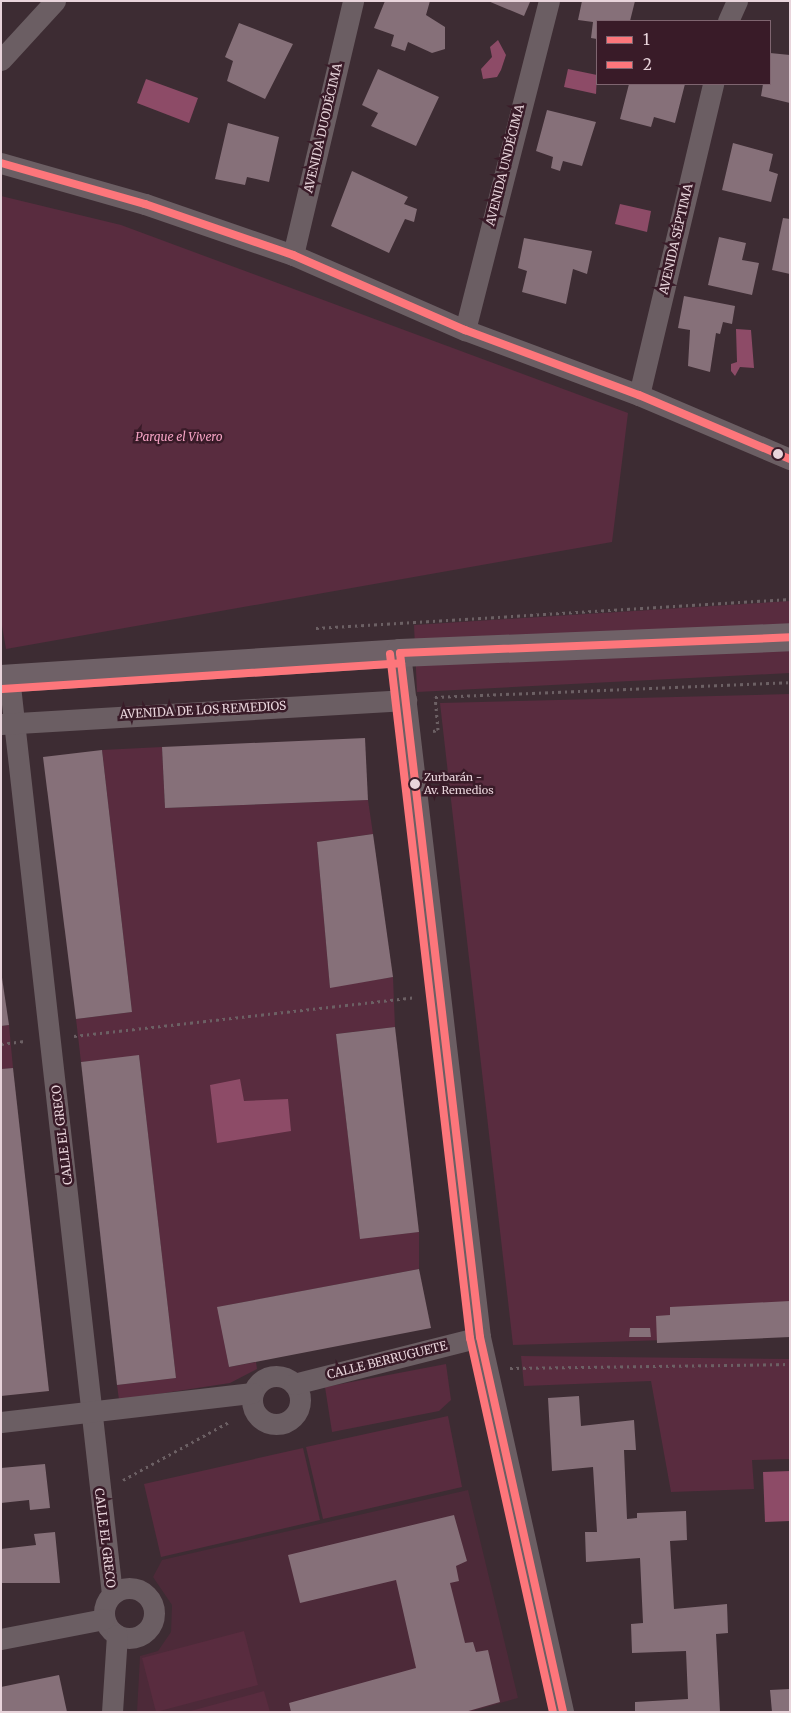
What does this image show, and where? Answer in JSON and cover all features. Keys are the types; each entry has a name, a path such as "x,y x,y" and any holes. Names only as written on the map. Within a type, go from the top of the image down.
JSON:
{"main road":[{"path":"5,678 400,653 790,637"}],"street":[{"path":"1,60 55,1"},
{"name":"AVENIDA DUODÉCIMA","path":"293,255 353,1"},
{"name":"AVENIDA UNDÉCIMA","path":"465,330 549,1"},
{"path":"728,20 738,1"},
{"name":"AVENIDA SÉPTIMA","path":"639,395 712,85"},
{"path":"1,163 145,204 293,255 465,330 639,395 790,458"},
{"path":"400,653 480,1337 563,1712"},
{"name":"CALLE EL GRECO","path":"5,678 8,723 93,1414 98,1494 112,1594"},
{"name":"AVENIDA DE LOS REMEDIOS","path":"8,723 406,700"},
{"name":"CALLE BERRUGUETE","path":"294,1384 480,1337"},
{"path":"274,1376 294,1384 300,1405 292,1419 269,1424 253,1401 260,1381 274,1376"},
{"path":"1,1422 253,1401"},
{"path":"135,1588 153,1606 148,1629 134,1638 118,1636 104,1619 105,1605 112,1594 135,1588"},
{"path":"1,1639 104,1619"},
{"path":"112,1712 118,1636"}],"path":[{"path":"305,630 790,599"},
{"path":"410,733 438,730 435,697 790,682"},
{"path":"78,1036 396,999"},
{"path":"1,1044 11,1043"},
{"path":"487,1368 790,1364"},
{"path":"98,1494 253,1401"}],"shaded area":[{"path":"498,40 506,55 501,70 497,77 483,79 481,69 492,57 490,47"},
{"path":"568,69 596,75 596,94 564,87"},
{"path":"146,79 198,98 189,123 137,103"},
{"path":"620,204 651,211 647,232 615,224"},
{"path":"736,329 751,330 754,368 740,367 735,376 731,371 731,364 737,362"},
{"path":"240,1079 244,1101 288,1099 291,1131 217,1143 210,1085"},
{"path":"790,1471 790,1521 765,1522 763,1472"},
{"path":"468,1490 518,1698 469,1712 137,1712 140,1656 158,1651 171,1632 172,1605 153,1577 162,1560"}],"green space":[{"name":"Parque el Vivero","path":"1,196 121,225 628,413 612,542 6,649 1,620"},
{"path":"790,601 790,673 417,692 414,625"},
{"path":"790,694 790,1336 513,1345 440,703"},
{"path":"162,747 165,808 368,800 373,834 317,842 330,987 393,977 395,1027 336,1034 360,1238 419,1232 419,1269 218,1307 229,1367 256,1362 257,1369 230,1383 119,1400 117,1385 176,1378 139,1056 81,1062 76,1019 132,1012 102,750"},
{"path":"9,1025 13,1068 1,1069 1,1026"},
{"path":"521,1356 790,1359 790,1459 752,1460 754,1489 671,1492 651,1381 524,1386"},
{"path":"446,1364 451,1400 439,1411 332,1432 325,1387"},
{"path":"448,1416 462,1487 323,1519 306,1447"},
{"path":"303,1448 320,1520 161,1557 144,1484"},
{"path":"244,1631 258,1685 156,1712 142,1658"},
{"path":"264,1691 270,1712 187,1712"}],"building":[{"path":"385,1 430,1 426,15 445,27 445,49 432,53 408,42 405,51 391,46 394,35 374,28"},
{"path":"488,1 528,1 530,2 524,16"},
{"path":"582,1 635,1 630,20 596,20 596,39 591,38 593,22 578,20"},
{"path":"239,23 293,44 265,99 227,81 233,61 225,57"},
{"path":"771,53 790,55 790,103 761,96 763,85 771,85"},
{"path":"378,69 439,97 416,146 371,126 378,113 362,105"},
{"path":"629,85 685,85 675,123 654,117 651,127 620,119"},
{"path":"547,110 596,122 582,166 563,161 560,171 551,168 553,157 536,151"},
{"path":"228,123 279,137 269,182 247,177 245,185 215,179"},
{"path":"733,143 773,154 769,171 778,174 771,202 722,190"},
{"path":"352,171 408,197 404,204 417,209 414,222 405,219 389,253 331,226"},
{"path":"783,218 790,219 790,274 772,270"},
{"path":"719,237 746,243 742,260 759,263 752,295 708,285"},
{"path":"524,238 592,251 587,274 573,269 566,304 522,292 527,271 518,268"},
{"path":"684,296 735,306 732,324 723,322 720,334 716,333 710,372 688,366 690,330 678,328"},
{"path":"365,738 368,800 165,808 162,747"},
{"path":"102,750 132,1012 76,1019 43,757"},
{"path":"373,834 393,977 330,988 317,842"},
{"path":"1,971 9,1025 1,1026"},
{"path":"395,1027 419,1232 360,1239 336,1034"},
{"path":"139,1055 176,1378 117,1385 81,1062"},
{"path":"13,1068 49,1391 1,1396 1,1069"},
{"path":"419,1269 431,1328 229,1367 217,1307"},
{"path":"790,1301 790,1337 657,1343 656,1316 670,1315 670,1307"},
{"path":"630,1328 650,1328 651,1337 629,1337"},
{"path":"579,1396 581,1426 634,1420 636,1450 624,1450 627,1519 637,1518 637,1513 686,1511 687,1540 670,1541 674,1609 727,1604 728,1633 716,1634 720,1712 635,1712 635,1702 688,1699 686,1651 632,1653 631,1624 643,1623 640,1558 586,1562 585,1532 597,1532 593,1467 552,1471 548,1398"},
{"path":"45,1464 50,1508 30,1510 29,1500 1,1503 1,1468"},
{"path":"454,1515 467,1561 456,1566 459,1581 450,1583 465,1643 473,1642 476,1652 488,1650 500,1702 465,1712 291,1712 289,1703 416,1668 396,1580 300,1603 288,1555"},
{"path":"55,1532 60,1583 1,1583 1,1549 36,1545 34,1534"},
{"path":"59,1675 67,1712 1,1712 1,1687"},
{"path":"790,1689 790,1712 772,1712 770,1690"}],"transit line":[{"name":"1","path":"1,163 145,204 293,255 465,330 639,395 790,459"},
{"name":"1","path":"400,653 790,637"},
{"name":"1","path":"400,653 480,1337 563,1712"},
{"name":"2","path":"390,654 470,1338 553,1712"},
{"name":"2","path":"2,689 401,663"}],"place":[{"name":"Zurbarán - Av. Remedios","path":"415,784"}]}
